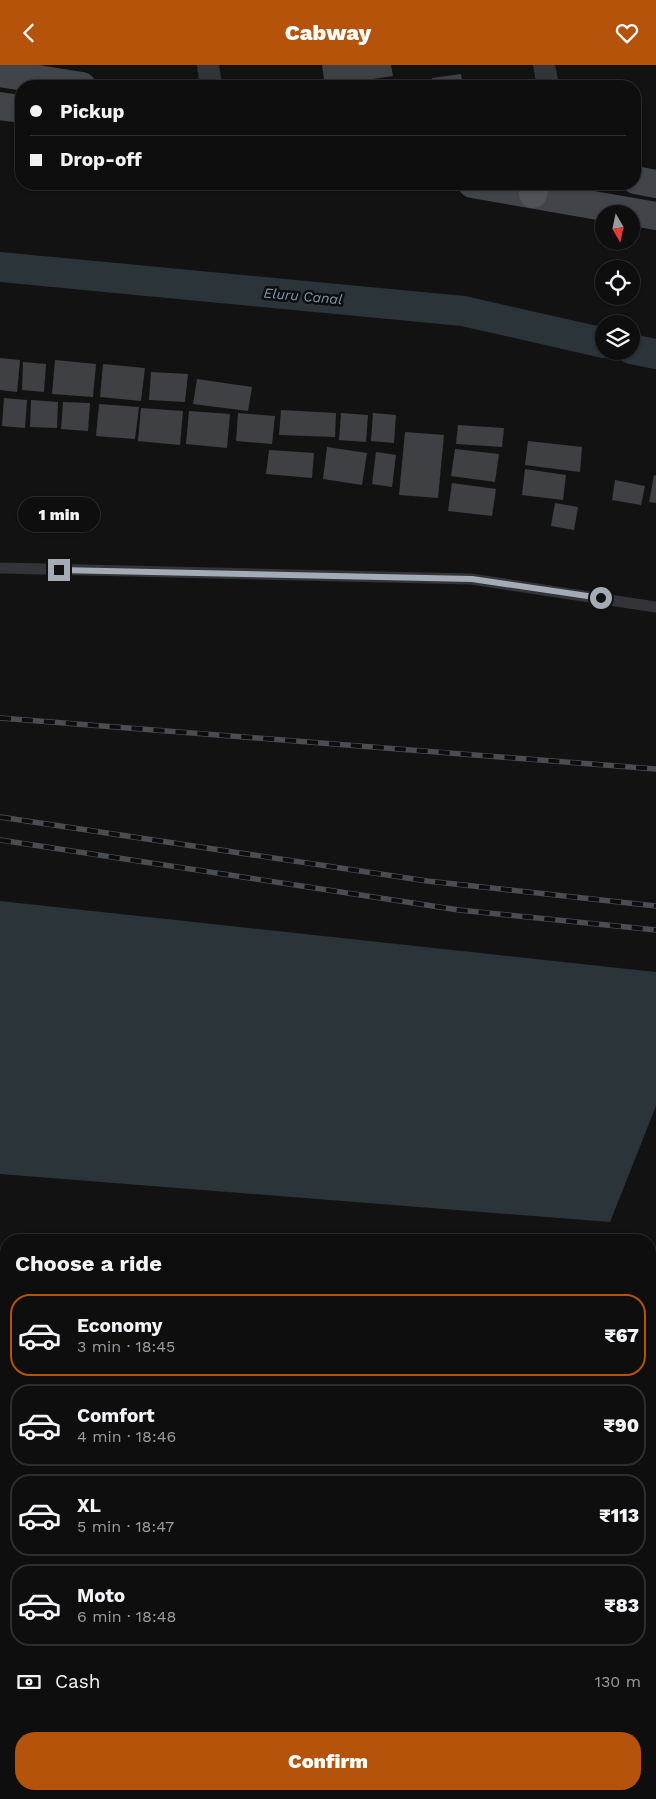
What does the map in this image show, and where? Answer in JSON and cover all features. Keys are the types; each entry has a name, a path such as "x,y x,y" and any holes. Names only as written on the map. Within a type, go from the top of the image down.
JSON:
{"main road":[{"path":"0,73 44,80"},
{"path":"0,106 15,108"},
{"path":"641,181 656,184"},
{"path":"539,190 656,216"}],"street":[{"path":"208,65 210,80"},
{"path":"544,65 547,80"}],"lane":[{"path":"0,568 472,579 656,607"}],"shaded area":[{"path":"0,901 656,972 656,1106 610,1222 0,1174"}],"building":[{"path":"322,65 391,65 393,76 366,80 324,80"},
{"path":"461,74 462,80 432,80 432,78"},
{"path":"0,358 20,360 17,392 0,390"},
{"path":"55,360 96,364 93,397 52,394"},
{"path":"23,362 46,364 44,392 22,390"},
{"path":"103,364 145,368 141,401 100,397"},
{"path":"151,372 188,374 185,402 149,400"},
{"path":"197,379 252,387 248,411 193,404"},
{"path":"4,398 27,400 25,428 2,426"},
{"path":"31,400 58,402 57,428 30,427"},
{"path":"63,402 90,403 88,431 61,429"},
{"path":"99,404 139,407 135,439 96,436"},
{"path":"141,408 183,411 180,445 138,441"},
{"path":"281,410 336,413 335,437 279,435"},
{"path":"189,411 230,414 227,448 186,444"},
{"path":"238,413 275,416 272,444 236,441"},
{"path":"341,413 368,415 366,442 339,440"},
{"path":"373,413 396,415 394,443 371,441"},
{"path":"458,425 504,428 502,447 456,444"},
{"path":"405,432 444,435 438,498 399,495"},
{"path":"528,441 582,447 580,472 525,465"},
{"path":"327,447 367,453 362,485 323,479"},
{"path":"455,449 499,454 495,482 451,476"},
{"path":"269,450 314,453 312,478 266,474"},
{"path":"376,452 396,455 392,487 372,484"},
{"path":"525,469 566,475 563,500 522,495"},
{"path":"654,475 656,476 656,503 649,502"},
{"path":"615,480 645,486 641,505 612,500"},
{"path":"452,483 496,489 492,516 448,511"},
{"path":"555,503 578,507 574,530 551,526"}],"waterway":[{"name":"Eluru Canal","path":"0,267 463,311 595,341"},
{"name":"Eluru Canal","path":"640,351 656,354"}],"railway":[{"path":"0,718 656,769"},
{"path":"0,817 427,881 656,906"},
{"path":"0,840 459,910 656,930"}],"route":[{"path":"59,570 472,579 601,598"}]}
